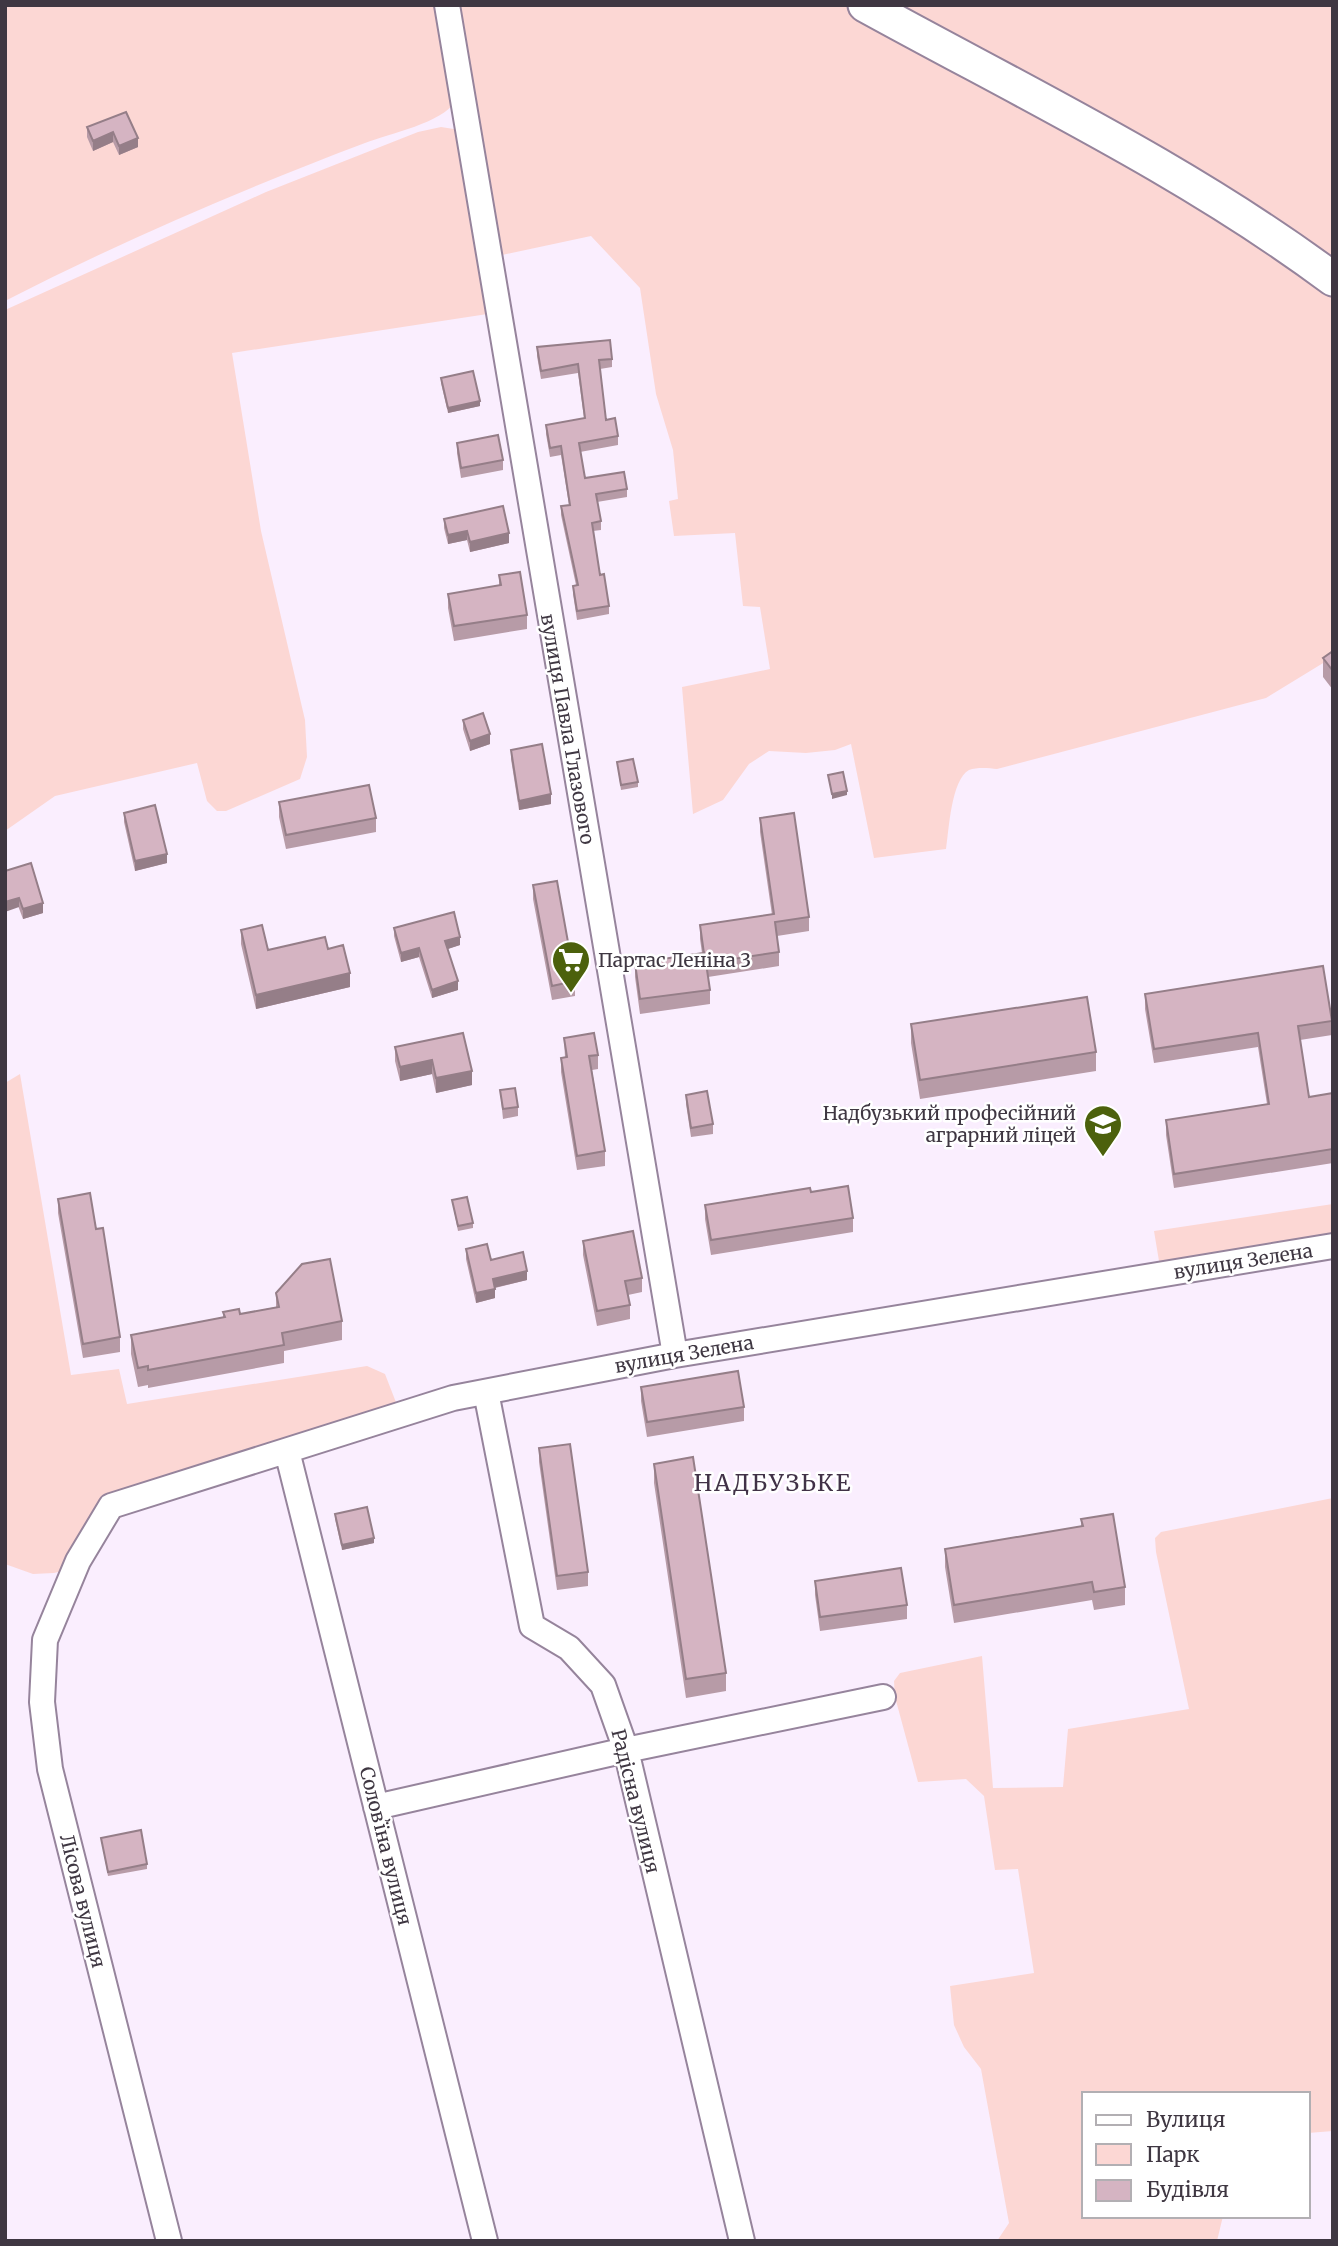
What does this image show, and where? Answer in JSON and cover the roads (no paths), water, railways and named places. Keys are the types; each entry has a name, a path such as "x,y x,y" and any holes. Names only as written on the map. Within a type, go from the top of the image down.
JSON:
{"main road":[{"path":"865,5 1196,188 1286,244 1333,279"}],"street":[{"name":"вулиця Павла Глазового","path":"446,5 674,1355"},
{"name":"вулиця Зелена","path":"78,1561 111,1506 453,1398 674,1355 1333,1246"},
{"name":"Радісна вулиця","path":"486,1392 532,1626 569,1648 603,1685 626,1750 742,2241"},
{"name":"Соловʼїна вулиця","path":"287,1451 485,2241"},
{"name":"Лісова вулиця","path":"78,1561 45,1640 41,1702 50,1769 169,2241"},
{"path":"376,1807 626,1750 883,1697"}],"place":[{"name":"Партас Леніна 3","path":"571,994"},
{"name":"Надбузький професійний аграрний ліцей","path":"1103,1158"}],"district":[{"name":"НАДБУЗЬКЕ","path":"773,1482"}]}
